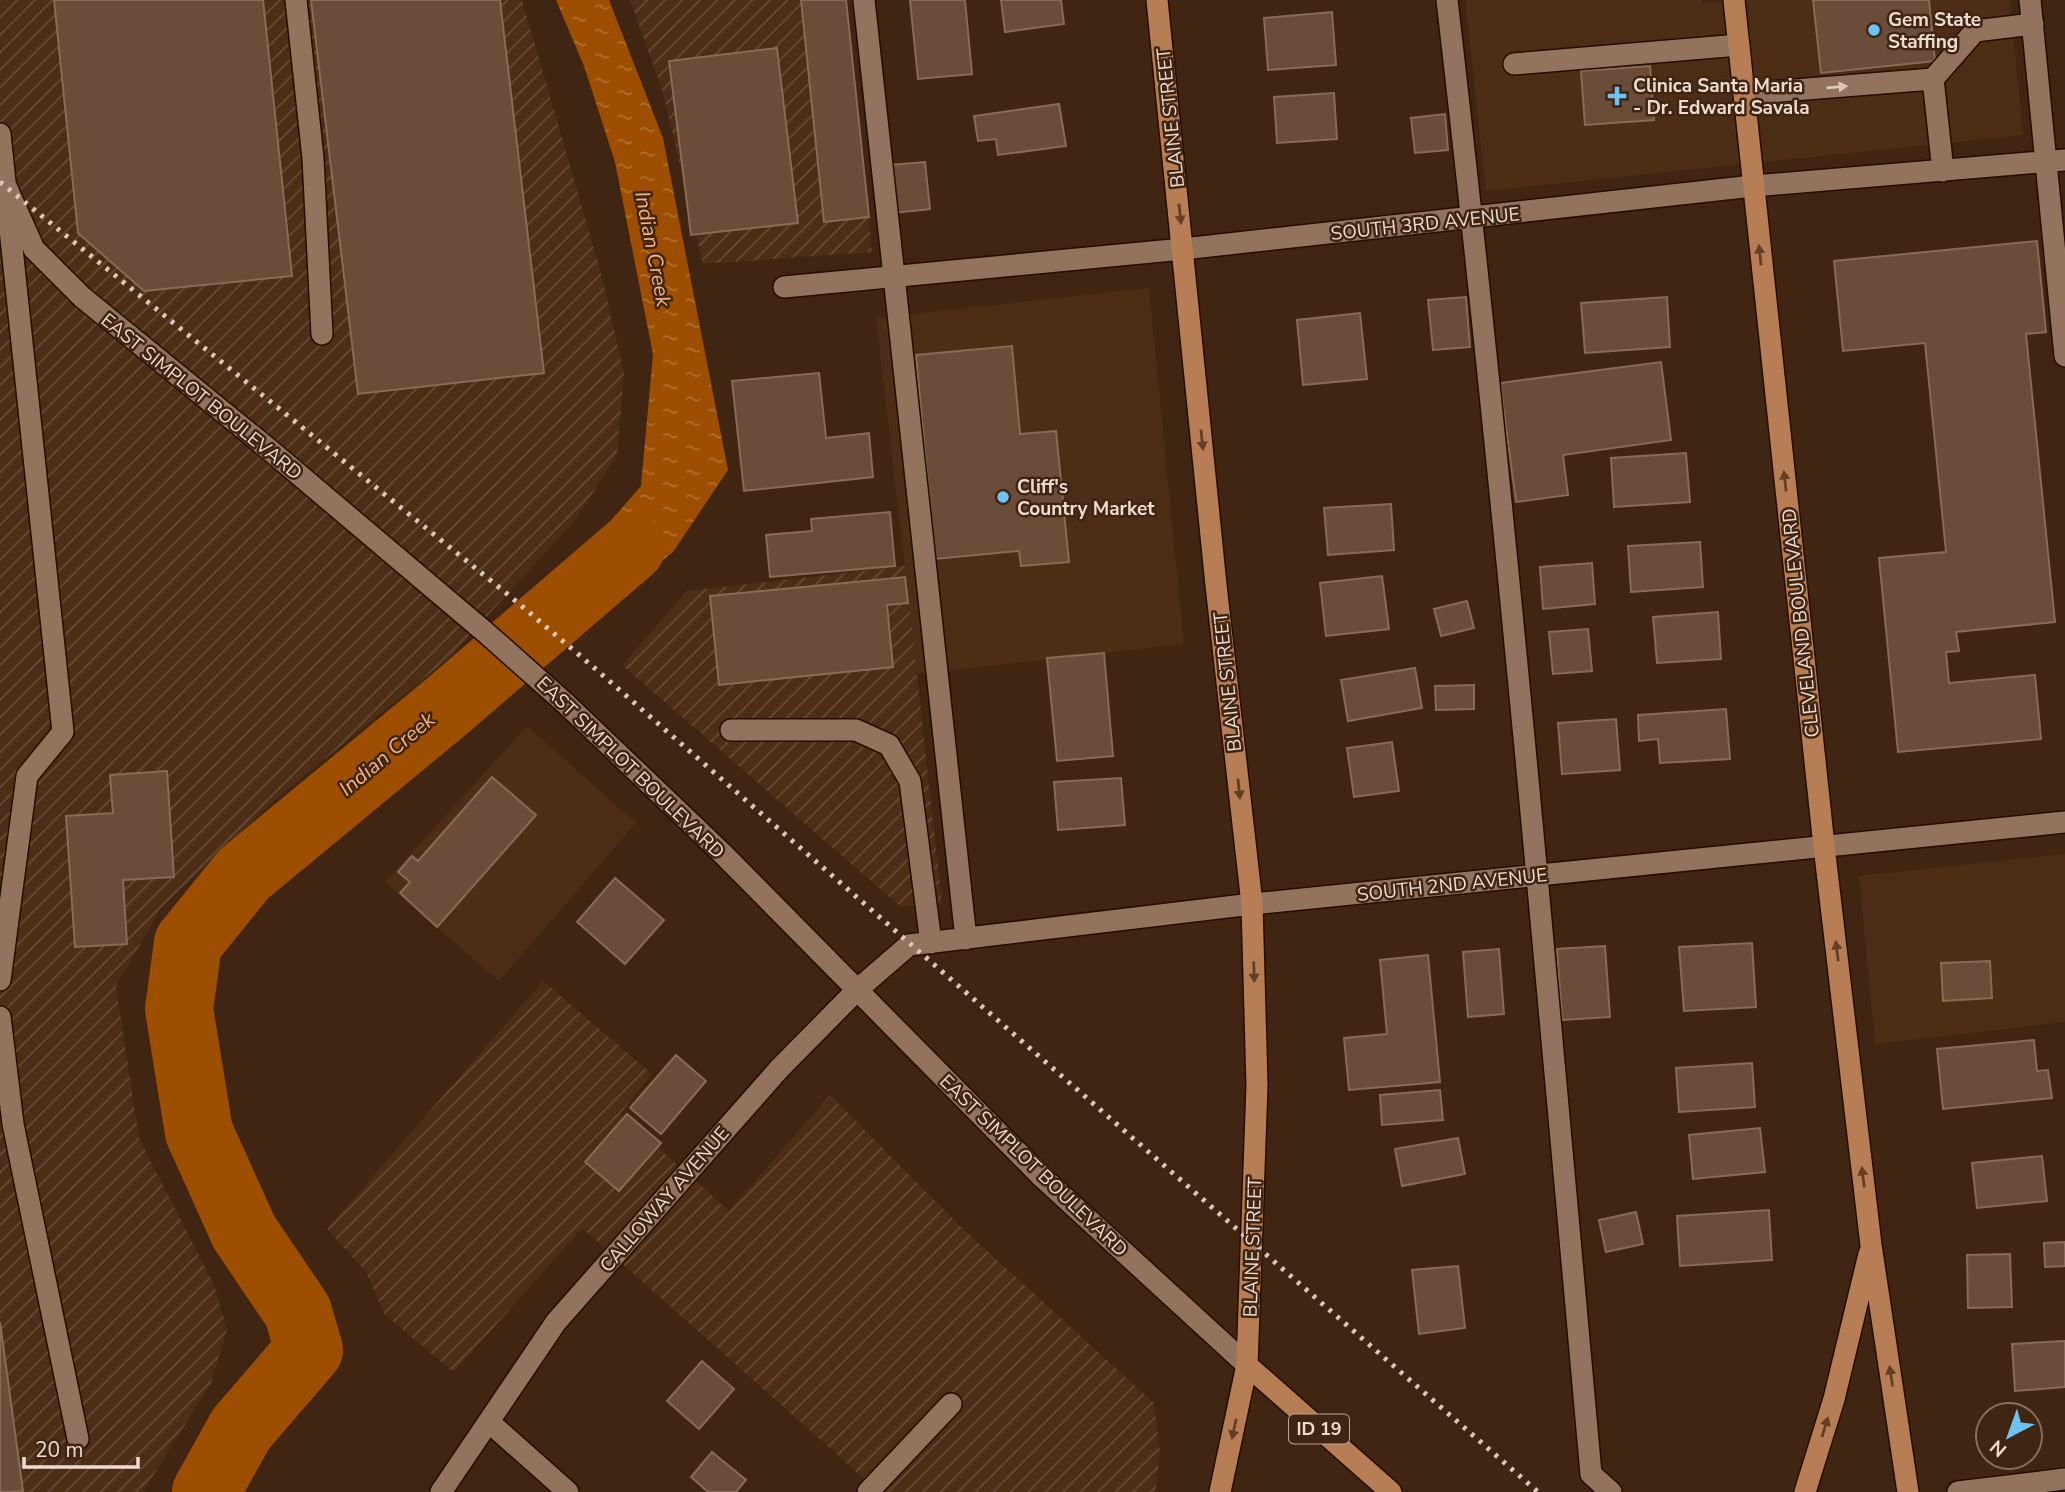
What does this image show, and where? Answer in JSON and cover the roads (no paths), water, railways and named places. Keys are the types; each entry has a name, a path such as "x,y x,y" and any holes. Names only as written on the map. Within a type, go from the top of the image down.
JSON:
{"main road":[{"name":"BLAINE STREET","path":"1157,0 1216,585 1252,904 1257,1085 1247,1365 1220,1492"},
{"name":"CLEVELAND BOULEVARD","path":"1734,0 1824,846 1871,1245 1908,1492"},
{"path":"1805,1492 1834,1399 1871,1245"},
{"name":"ID 19","path":"1247,1365 1391,1492"}],"street":[{"path":"296,0 313,158 322,334"},
{"path":"864,0 966,939"},
{"path":"1447,0 1472,217 1537,875 1591,1474 1611,1492"},
{"path":"2030,0 2056,161 2065,356"},
{"path":"1744,94 1933,79 1975,31 2033,24"},
{"path":"1514,64 1739,45"},
{"path":"1933,79 1943,171"},
{"path":"0,134 63,732 27,776 0,980"},
{"name":"SOUTH 3RD AVENUE","path":"784,287 1183,249 1753,186 2056,161"},
{"name":"EAST SIMPLOT BOULEVARD","path":"6,186 34,249 82,297 271,452 564,702 722,853 1042,1177 1247,1365"},
{"path":"732,730 856,730 889,745 910,781 931,943"},
{"name":"SOUTH 2ND AVENUE","path":"856,990 909,945 1252,904 2065,822"},
{"name":"CALLOWAY AVENUE","path":"441,1492 556,1322 779,1069 856,990"},
{"path":"0,1017 13,1124 78,1439"},
{"path":"868,1492 951,1404"},
{"path":"489,1422 568,1492"},
{"path":"1958,1492 2065,1479"}],"water":[{"path":"556,0 609,0 663,138 728,470 673,552 578,628 547,594 641,486 653,354 615,162 584,66"}],"waterway":[{"name":"Indian Creek","path":"206,1492 241,1429 309,1350 298,1312 244,1232 199,1132 179,1009 188,943 244,874 446,707 631,548"}],"railway":[{"path":"0,182 591,665 1538,1492"}],"place":[{"name":"Gem State Staffing","path":"1874,30"},
{"name":"Clinica Santa Maria - Dr. Edward Savala","path":"1617,96"},
{"name":"Cliff's Country Market","path":"1003,497"}]}
